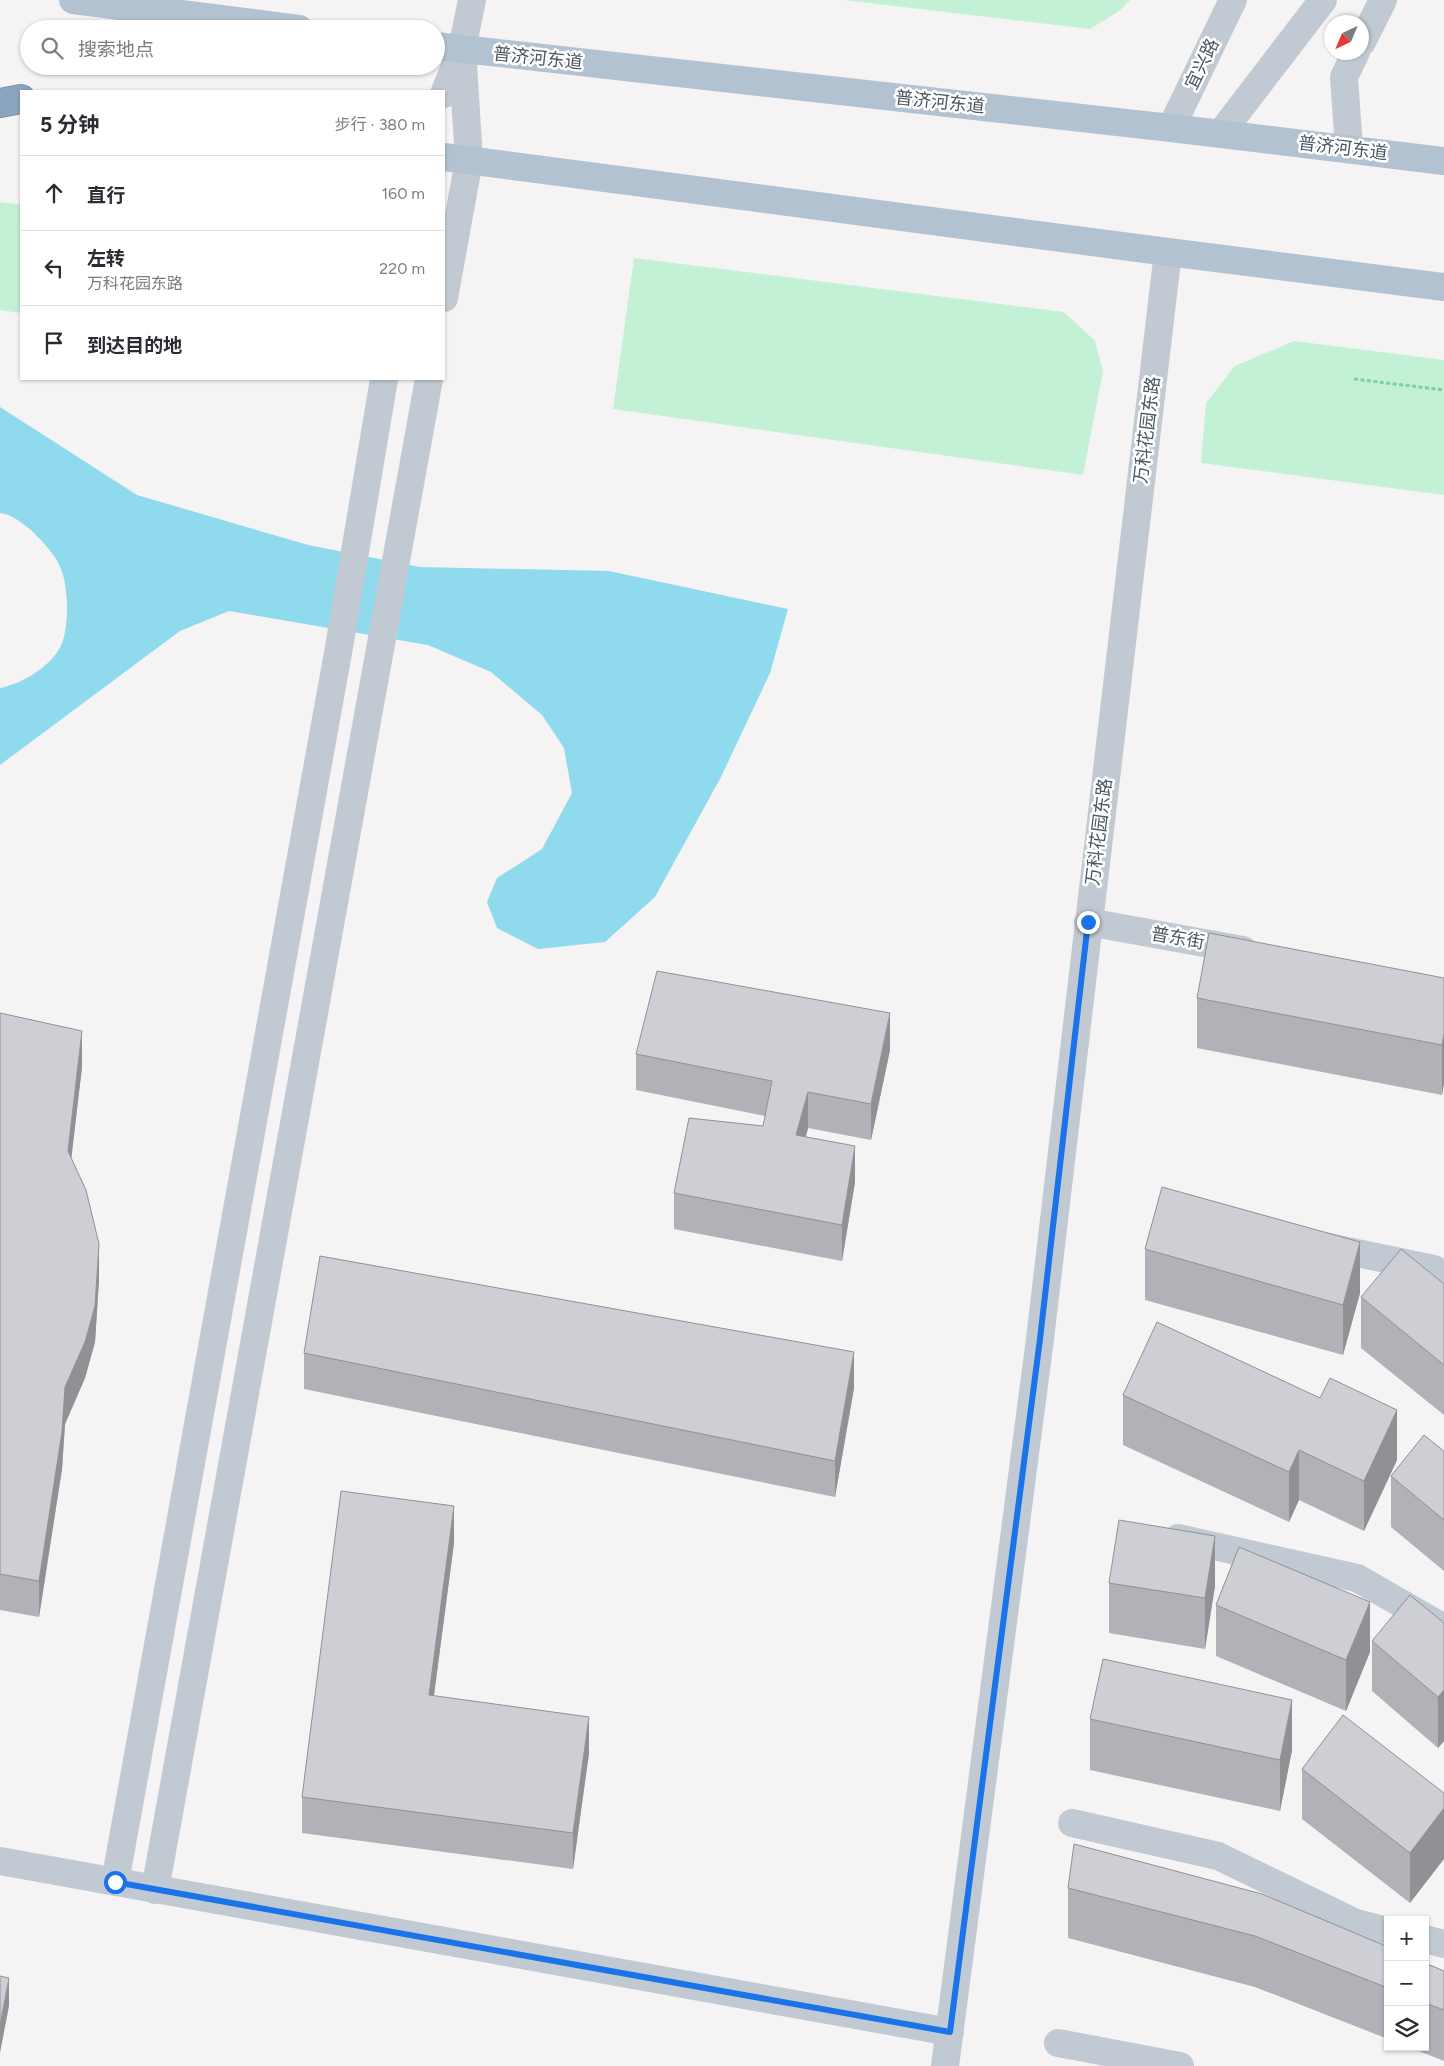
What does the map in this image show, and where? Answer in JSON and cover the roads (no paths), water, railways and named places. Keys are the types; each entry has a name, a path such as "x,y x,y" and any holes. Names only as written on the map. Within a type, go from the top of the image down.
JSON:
{"highway":[{"path":"0,89 20,92"},
{"path":"0,103 20,99"}],"main road":[{"path":"73,0 229,20"},
{"name":"普济河东道","path":"449,48 1221,133 1444,161"},
{"path":"456,158 1444,287"}],"street":[{"path":"444,90 449,48 472,0"},
{"name":"宜兴路","path":"1171,128 1233,0"},
{"path":"1221,133 1322,0"},
{"path":"1369,28 1383,0"},
{"path":"445,286 456,158 449,48"},
{"path":"1349,148 1344,77 1352,60"},
{"name":"万科花园东路","path":"945,2066 1040,1339 1168,252"},
{"path":"115,1882 338,653 384,380"},
{"path":"155,1890 429,380"},
{"name":"普东街","path":"1088,922 1271,955"},
{"path":"1299,1241 1434,1269 1444,1277"},
{"path":"1151,1532 1357,1578 1444,1628"},
{"path":"1072,1823 1218,1856 1356,1923 1384,1930"},
{"path":"0,1861 950,2032"},
{"path":"1429,1941 1444,1944"},
{"path":"1058,2043 1180,2066"}],"water":[{"path":"0,407 137,495 308,545 420,567 609,571 788,609 770,673 721,777 655,897 605,942 538,949 497,928 487,902 497,878 542,849 572,793 564,748 542,715 491,672 428,645 229,611 180,631 0,765 0,688 27,678 52,659 62,643 66,627 67,609 63,575 51,551 21,522 0,513"}]}
